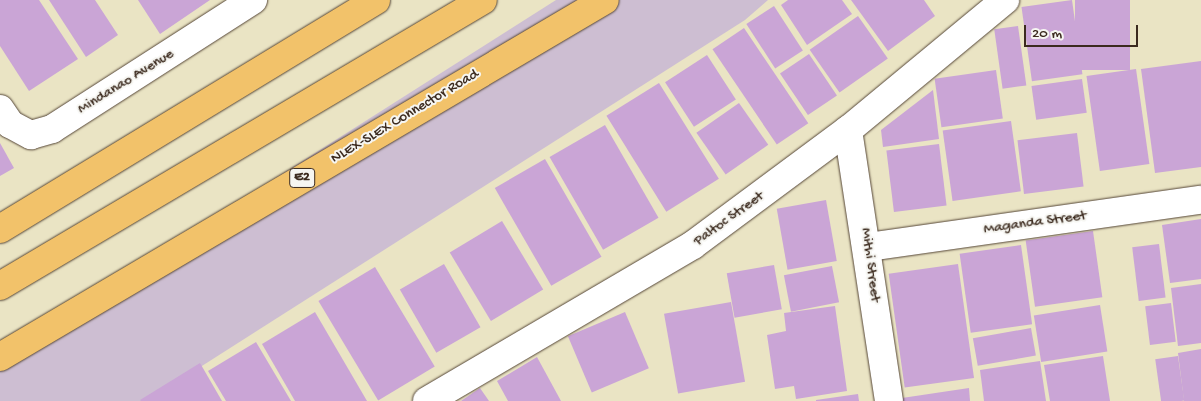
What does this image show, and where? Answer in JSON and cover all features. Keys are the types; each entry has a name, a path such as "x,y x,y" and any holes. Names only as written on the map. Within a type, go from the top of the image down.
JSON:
{"highway":[{"path":"0,229 376,0"},
{"path":"0,286 483,0"},
{"name":"NLEX-SLEX Connector Road","path":"0,357 605,0"}],"street":[{"name":"Mindanao Avenue","path":"0,109 10,124 31,135 52,129 253,0"},
{"name":"Paltoc Street","path":"427,401 693,245 848,130 1005,0"},
{"name":"Mithi Street","path":"848,130 869,247 889,401"},
{"name":"Maganda Street","path":"869,247 1201,200"}],"shaded area":[{"path":"556,0 768,0 745,20 147,401 0,401 0,353"}],"building":[{"path":"0,0 39,0 78,59 29,91 0,46"},
{"path":"49,0 95,0 118,35 86,57"},
{"path":"138,0 210,0 160,34"},
{"path":"788,0 842,0 852,14 807,45 781,5"},
{"path":"851,0 924,0 935,16 888,51"},
{"path":"1072,0 1082,74 1032,81 1021,7"},
{"path":"1075,0 1130,0 1130,70 1075,70"},
{"path":"774,6 803,50 775,68 746,24"},
{"path":"858,16 888,59 839,92 810,50"},
{"path":"1018,26 1026,85 1003,89 994,29"},
{"path":"744,28 808,123 777,145 712,49"},
{"path":"809,54 837,95 808,115 780,74"},
{"path":"707,55 736,99 694,127 665,82"},
{"path":"1201,61 1201,167 1155,173 1141,69"},
{"path":"1136,69 1149,164 1100,171 1086,76"},
{"path":"996,70 1003,119 941,127 935,79"},
{"path":"1082,79 1087,113 1036,120 1031,86"},
{"path":"659,83 719,179 666,212 606,116"},
{"path":"933,90 939,139 883,147 881,130"},
{"path":"739,103 768,145 726,175 696,133"},
{"path":"1011,121 1021,191 953,201 943,131"},
{"path":"605,125 658,218 603,250 550,157"},
{"path":"1077,133 1084,187 1024,194 1017,140"},
{"path":"0,143 14,168 0,176"},
{"path":"939,144 947,206 894,212 886,150"},
{"path":"545,159 602,257 551,286 495,188"},
{"path":"826,200 837,261 788,270 777,209"},
{"path":"1201,219 1201,279 1170,283 1162,225"},
{"path":"502,221 543,290 491,321 450,252"},
{"path":"1093,231 1102,297 1035,307 1026,240"},
{"path":"1159,244 1166,298 1139,301 1132,247"},
{"path":"1021,245 1032,324 971,333 960,254"},
{"path":"444,264 480,327 436,353 400,290"},
{"path":"958,264 974,378 905,388 889,274"},
{"path":"774,265 782,309 735,318 727,273"},
{"path":"832,266 839,302 791,312 784,275"},
{"path":"375,267 435,366 378,400 318,301"},
{"path":"1201,284 1201,343 1178,346 1171,288"},
{"path":"731,302 745,382 678,394 664,314"},
{"path":"1171,303 1176,342 1150,345 1145,306"},
{"path":"1100,305 1107,351 1041,362 1034,315"},
{"path":"835,306 847,391 796,399 794,386 775,389 767,335 786,331 784,313"},
{"path":"315,312 367,401 295,401 262,344"},
{"path":"625,312 649,368 592,392 568,336"},
{"path":"1031,328 1036,356 978,366 973,338"},
{"path":"256,342 291,401 226,401 208,371"},
{"path":"1201,349 1201,401 1184,401 1178,353"},
{"path":"1103,356 1110,401 1050,401 1044,365"},
{"path":"1178,356 1184,401 1161,401 1155,359"},
{"path":"537,357 561,401 508,401 497,381"},
{"path":"1040,361 1046,401 984,401 980,370"},
{"path":"200,363 222,401 140,400"},
{"path":"480,388 489,401 461,401"},
{"path":"969,388 970,401 903,401 902,398"},
{"path":"858,394 859,401 816,401 816,400"}]}
